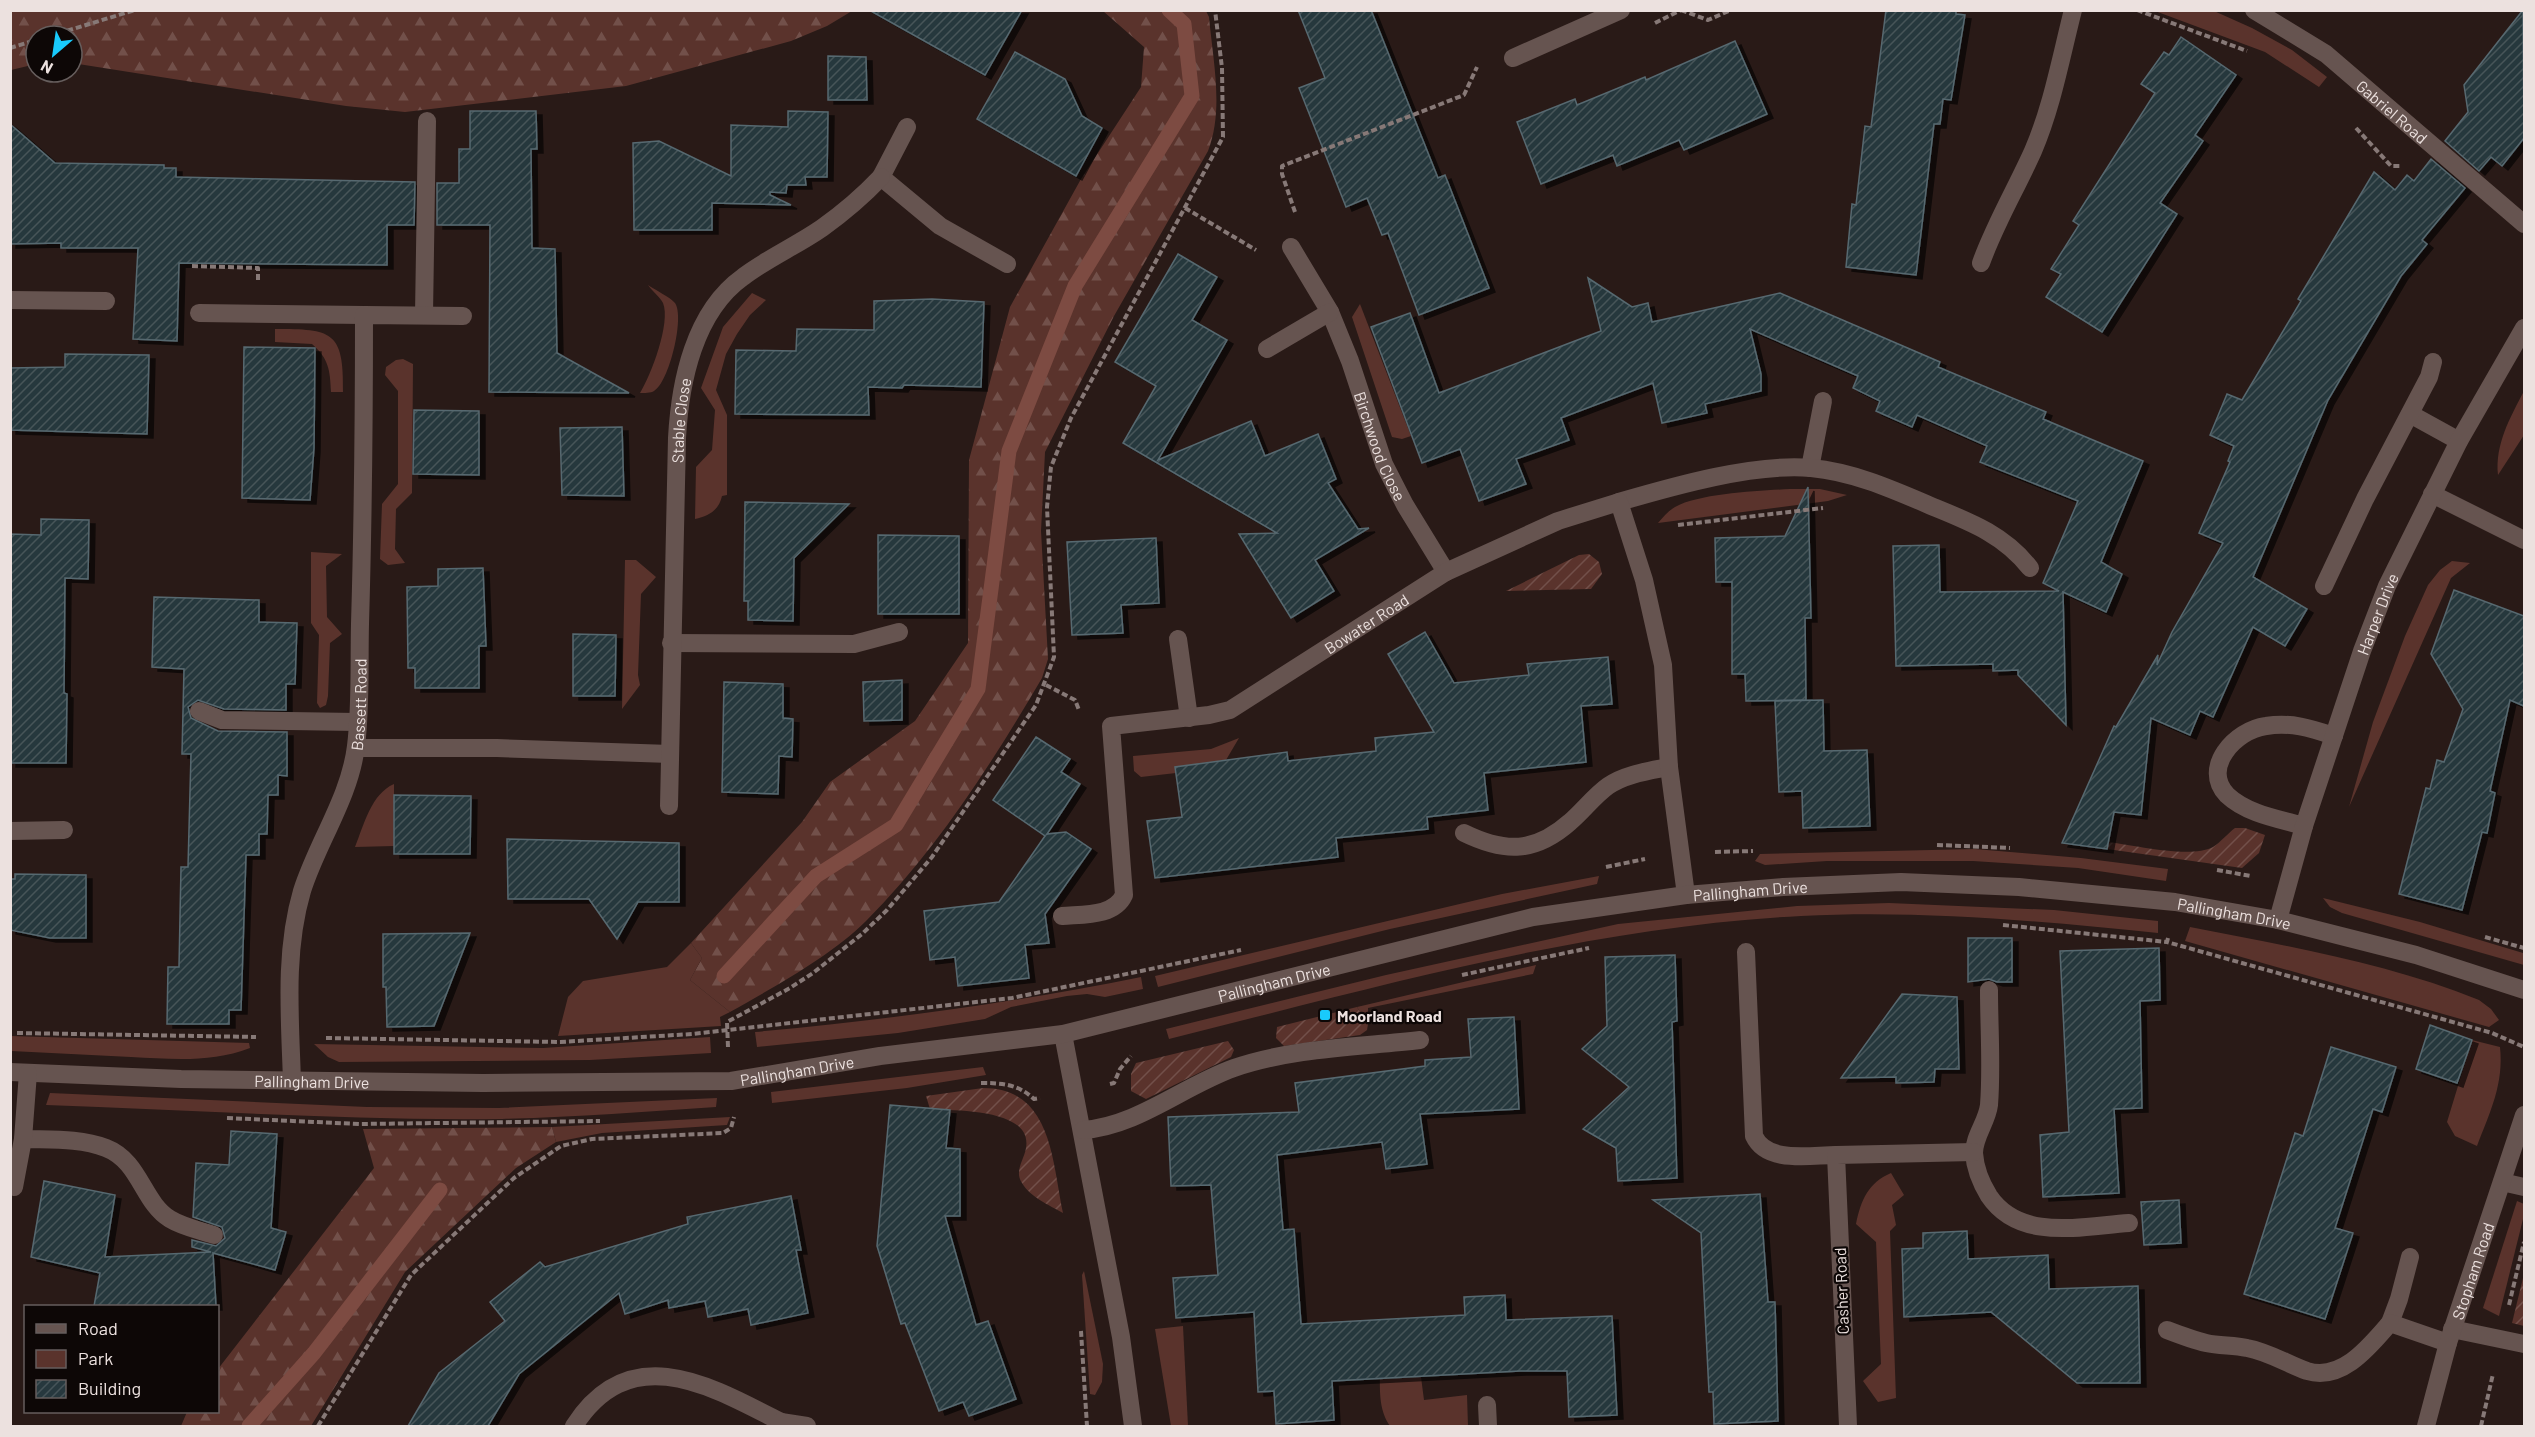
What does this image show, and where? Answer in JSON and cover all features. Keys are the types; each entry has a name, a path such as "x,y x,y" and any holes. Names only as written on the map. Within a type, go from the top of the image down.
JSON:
{"street":[{"path":"1513,58 1621,10"},
{"path":"1981,263 2006,203 2033,150 2048,107 2073,10"},
{"name":"Gabriel Road","path":"2254,10 2326,54 2524,224"},
{"path":"424,315 427,121"},
{"name":"Stable Close","path":"669,806 671,643 679,405 682,381 698,339 724,295 741,278 821,229 848,209 881,177 907,127"},
{"path":"881,177 940,226 1007,264"},
{"name":"Birchwood Close","path":"1291,247 1330,312 1350,361 1384,464 1405,505 1446,572"},
{"path":"10,300 106,301"},
{"path":"1267,348 1330,312"},
{"path":"200,313 463,316"},
{"name":"Bassett Road","path":"292,1081 290,969 301,894 313,858 337,804 356,748 362,549 364,315"},
{"name":"Harper Drive","path":"2278,920 2304,826 2387,585 2459,441 2524,328"},
{"path":"2324,586 2365,499 2429,377 2433,362"},
{"path":"1810,468 1823,401"},
{"path":"2410,414 2459,441"},
{"name":"Bowater Road","path":"1062,916 1108,911 1124,896 1111,726 1189,718 1230,710 1250,700 1446,572 1558,521 1619,502 1743,473 1810,468 1881,485 1988,530 2016,550 2030,568"},
{"path":"2432,494 2524,540"},
{"path":"1619,502 1644,580 1663,665 1669,766 1686,895"},
{"path":"671,643 854,644 899,632"},
{"path":"1178,639 1189,718"},
{"path":"199,711 222,720 357,722"},
{"path":"2304,826 2260,814 2243,806 2228,795 2218,782 2216,768 2221,756 2232,745 2247,733 2262,726 2298,724 2334,736"},
{"path":"356,748 497,748 670,754"},
{"path":"1464,833 1499,847 1520,848 1539,843 1570,822 1608,786 1634,774 1669,766"},
{"path":"10,831 64,830"},
{"name":"Pallingham Drive","path":"19,1072 292,1081 483,1083 731,1080 880,1056 1063,1034 1533,917 1686,895 1783,886 1900,882 2019,887 2150,898 2278,920 2416,955 2524,990"},
{"path":"1746,952 1754,1136 1763,1148 1778,1154 1974,1152"},
{"path":"1989,990 1989,1108 1974,1152 1984,1189 2005,1214 2016,1221 2044,1228 2129,1223"},
{"path":"1063,1034 1121,1337 1133,1426"},
{"path":"1083,1130 1118,1125 1208,1078 1238,1067 1291,1055 1420,1040"},
{"path":"14,1187 23,1138 19,1072"},
{"name":"Stopham Road","path":"2426,1426 2450,1336 2524,1115"},
{"path":"23,1138 88,1143 107,1148 131,1167 168,1218 214,1235"},
{"name":"Casher Road","path":"1836,1155 1848,1426"},
{"path":"2502,1182 2524,1187"},
{"path":"2167,1330 2205,1343 2247,1347 2271,1354 2309,1372 2325,1373 2341,1369 2355,1359 2390,1323 2410,1257"},
{"path":"2390,1323 2450,1336 2524,1344"},
{"path":"573,1426 598,1395 637,1377 657,1375 676,1377 736,1399 780,1424 807,1426"},
{"path":"1487,1406 1488,1426"}],"path":[{"path":"84,26 135,10"},
{"path":"318,1426 411,1275 514,1178 561,1146 592,1139 723,1133 731,1128 735,1120 728,1022 813,973 862,934 886,910 932,857 1036,705 1054,657 1047,507 1051,467 1071,418 1223,137 1222,68 1215,10"},
{"path":"1681,10 1708,20 1731,10"},
{"path":"2137,10 2251,52"},
{"path":"1296,214 1282,174 1282,166 1464,95 1480,60"},
{"path":"2354,124 2357,133 2391,166 2452,164"},
{"path":"1185,208 1259,251 1266,246"},
{"path":"1630,536 1663,527 1827,507"},
{"path":"2000,925 2167,942"},
{"path":"1450,977 1594,947"},
{"path":"1147,971 1155,1011"}],"green space":[{"path":"11,10 852,10 827,26 791,41 626,86 405,112 346,106 84,65 84,24 24,24 24,67 11,70"},
{"path":"1103,11 1206,11 1209,17 1215,68 1215,119 1208,151 1114,316 1045,452 1041,531 1048,659 1042,678 983,774 939,836 892,894 852,934 836,946 801,970 730,1012 690,980 702,958 691,943 802,822 830,782 915,721 968,643 969,460 1010,307 1081,179 1141,87 1144,47"},
{"path":"2155,11 2214,11 2292,50 2327,77 2319,87 2265,52"},
{"path":"648,285 675,303 678,310 678,322 674,349 665,376 654,391 640,393 654,362 662,336 665,312 660,298"},
{"path":"752,293 766,300 750,315 737,334 726,354 716,390 727,415 727,495 722,496 713,512 695,519 696,467 712,450 715,410 701,388 723,327"},
{"path":"1360,304 1411,436 1402,439 1392,437 1352,317"},
{"path":"275,329 310,330 331,338 337,345 341,356 343,392 331,392 328,365 312,344 275,342"},
{"path":"403,359 413,364 412,493 396,509 395,549 405,563 388,565 380,559 382,504 398,484 398,391 385,375 386,367 396,360"},
{"path":"2524,391 2524,435 2498,475 2501,442"},
{"path":"1820,489 1847,495 1828,501 1658,523 1668,512 1686,502 1731,494"},
{"path":"311,552 342,554 326,566 327,617 342,634 330,643 328,696 326,705 320,708 317,703 319,635 311,623"},
{"path":"1589,554 1599,562 1602,574 1591,589 1506,591 1579,555"},
{"path":"625,560 636,560 656,577 641,594 638,675 640,685 622,709"},
{"path":"2452,561 2470,563 2451,578 2349,807 2373,722 2405,636 2428,585 2440,570"},
{"path":"1239,738 1226,760 1175,767 1176,773 1141,777 1134,771 1133,756 1211,749"},
{"path":"394,784 394,846 355,847 374,803 379,795"},
{"path":"2235,828 2245,828 2265,835 2259,853 2242,868 2107,849 2108,842 2191,852 2213,847"},
{"path":"1975,849 2081,858 2168,869 2166,881 2078,868 1973,861 1827,861 1765,865 1755,861 1760,854"},
{"path":"1599,876 1597,884 1390,929 1158,987 1155,976 1502,894"},
{"path":"2323,898 2420,922 2523,953 2524,965 2342,913 2330,907"},
{"path":"1889,903 2054,910 2158,921 2158,933 2024,921 1891,914 1801,916 1721,922 1561,946 1482,962 1169,1039 1166,1029 1386,975 1618,924 1797,906"},
{"path":"2190,927 2336,957 2409,976 2479,1000 2491,1009 2499,1020 2489,1027 2185,941"},
{"path":"691,943 702,958 690,980 730,1012 720,1017 721,1026 558,1036 568,997 583,981 667,967"},
{"path":"1536,965 1533,974 1368,1008 1368,1024 1357,1007"},
{"path":"1141,977 1143,989 1105,997 1087,994 1067,996 1011,1007 985,1019 898,1033 757,1047 755,1032 949,1010"},
{"path":"1357,1007 1368,1024 1367,1030 1360,1035 1284,1046 1276,1038 1277,1027"},
{"path":"11,1036 249,1043 250,1048 206,1058 146,1058 11,1051"},
{"path":"710,1037 711,1053 590,1060 339,1062 328,1057 314,1044 543,1048"},
{"path":"2472,1040 2500,1047 2501,1060 2495,1098 2477,1146 2455,1136 2447,1122"},
{"path":"1228,1041 1234,1050 1231,1057 1146,1099 1131,1091 1131,1074 1136,1063"},
{"path":"983,1067 986,1075 907,1088 772,1103 771,1092"},
{"path":"983,1088 1006,1091 1023,1100 1036,1114 1045,1131 1051,1151 1063,1213 1035,1197 1022,1183 1019,1170 1026,1148 1025,1135 1017,1125 990,1114 930,1109 926,1096"},
{"path":"50,1093 367,1107 499,1108 717,1098 716,1107 555,1117 445,1119 331,1117 46,1105"},
{"path":"730,1117 727,1125 602,1133 556,1142 552,1127"},
{"path":"552,1127 556,1142 516,1168 405,1272 311,1426 181,1426 187,1413 219,1413 219,1368 374,1168 363,1129"},
{"path":"1891,1173 1904,1195 1892,1205 1896,1225 1890,1231 1896,1398 1878,1402 1863,1381 1881,1364 1876,1242 1856,1224 1860,1207 1871,1187"},
{"path":"2517,1201 2524,1204 2524,1215 2499,1316 2483,1308"},
{"path":"1084,1271 1103,1364 1102,1382 1095,1395 1090,1394 1082,1275"},
{"path":"2524,1274 2524,1326 2512,1323"},
{"path":"1183,1326 1188,1426 1171,1426 1155,1329"},
{"path":"1380,1367 1386,1367 1387,1379 1421,1377 1424,1400 1467,1395 1468,1426 1390,1426 1383,1413"}],"building":[{"path":"869,10 1022,10 985,75"},
{"path":"1298,10 1371,10 1438,178 1445,175 1489,288 1419,315 1388,233 1382,235 1367,198 1346,207 1299,88 1325,78"},
{"path":"1886,10 1956,10 1956,14 1965,15 1951,100 1943,99 1940,124 1934,124 1916,275 1846,267 1852,204 1856,205 1865,126 1871,127"},
{"path":"2523,10 2524,138 2502,166 2491,157 2479,171 2445,141 2468,112 2464,85"},
{"path":"2181,37 2236,75 2195,135 2203,141 2160,203 2177,214 2102,332 2046,297 2061,274 2051,269 2079,225 2073,221 2155,93 2141,84 2164,52 2169,55"},
{"path":"1735,41 1767,114 1684,150 1679,140 1617,166 1613,155 1541,184 1517,122 1575,99 1577,105 1645,77 1646,80"},
{"path":"1015,52 1065,79 1082,116 1102,128 1076,176 977,119"},
{"path":"828,56 866,57 867,100 828,100"},
{"path":"470,111 536,111 537,149 531,149 532,248 555,249 557,353 629,393 489,392 490,225 437,225 437,183 459,183 459,149 470,149"},
{"path":"788,111 828,112 827,177 805,177 806,185 787,185 786,193 770,192 770,195 791,205 712,203 712,230 634,230 633,143 659,141 731,176 731,125 788,127"},
{"path":"10,124 55,163 164,165 164,168 176,168 176,177 415,182 414,225 387,225 387,265 179,263 177,341 133,339 138,248 61,248 61,243 10,244"},
{"path":"2431,159 2465,188 2422,240 2427,244 2401,276 2328,400 2253,577 2307,609 2285,646 2253,627 2213,717 2200,711 2190,735 2151,718 2141,815 2114,812 2107,849 2062,843 2114,726 2116,727 2158,655 2157,665 2172,632 2223,543 2199,533 2230,462 2228,461 2234,446 2210,435 2227,394 2242,400 2301,301 2298,299 2374,172 2395,190 2407,175 2414,181"},
{"path":"1178,254 1217,277 1192,320 1227,340 1158,460 1251,421 1265,456 1318,434 1336,479 1328,483 1358,529 1369,528 1315,560 1334,591 1291,618 1239,534 1277,533 1123,443 1156,386 1115,362"},
{"path":"1588,278 1632,307 1648,303 1652,322 1780,293 1940,362 1938,367 2046,412 2043,419 2143,461 2101,562 2122,574 2106,612 2063,592 2066,725 2018,675 2018,670 1993,671 1993,664 1896,666 1893,546 1939,545 1940,592 2059,591 2043,583 2078,501 1980,462 1987,446 1917,415 1912,427 1876,411 1880,401 1853,388 1858,376 1750,329 1761,374 1761,391 1705,404 1707,413 1662,423 1653,383 1561,418 1569,440 1516,459 1526,484 1479,501 1460,449 1422,463 1371,327 1410,313 1439,393 1601,331"},
{"path":"932,299 984,302 981,387 904,385 902,388 868,387 869,415 735,414 736,350 796,351 797,329 874,330 874,301"},
{"path":"244,347 315,348 314,448 310,500 242,498"},
{"path":"65,354 149,355 147,434 10,430 10,368 65,367"},
{"path":"414,410 479,411 479,475 413,474"},
{"path":"622,427 624,496 562,495 560,428"},
{"path":"1808,487 1811,618 1805,618 1806,700 1746,701 1745,674 1732,674 1732,582 1716,582 1715,538 1785,536"},
{"path":"745,502 849,504 794,558 793,621 748,620 748,601 744,601"},
{"path":"41,519 89,520 88,579 65,578 66,763 10,763 10,534 41,535"},
{"path":"878,535 959,536 959,614 878,614"},
{"path":"1156,538 1159,603 1121,605 1123,633 1072,635 1067,542"},
{"path":"483,568 486,646 479,646 479,688 415,688 415,668 408,668 407,587 438,586 438,569"},
{"path":"2454,590 2524,616 2524,706 2510,700 2490,791 2495,793 2487,833 2482,832 2462,910 2399,894 2426,788 2430,789 2437,760 2444,762 2463,709 2431,654"},
{"path":"154,597 259,600 259,622 297,623 295,684 286,684 286,710 224,709 198,700 188,707 191,718 218,731 287,732 287,776 278,775 278,795 268,795 267,834 259,834 259,855 246,855 241,1010 229,1010 229,1024 167,1024 168,967 179,967 181,867 188,867 191,754 182,754 184,669 152,667"},
{"path":"1425,632 1454,683 1529,675 1527,664 1608,657 1612,704 1581,706 1586,762 1484,773 1488,810 1427,817 1428,829 1336,838 1338,857 1155,878 1147,821 1182,817 1175,767 1287,752 1288,761 1376,751 1375,738 1434,732 1388,654"},
{"path":"573,634 616,635 615,696 573,696"},
{"path":"902,680 902,720 864,721 863,682"},
{"path":"724,682 783,684 783,718 793,719 792,757 779,756 778,794 722,792"},
{"path":"1823,700 1824,751 1867,750 1870,826 1803,828 1802,791 1779,792 1775,701"},
{"path":"1036,737 1070,759 1061,772 1080,784 1047,834 1066,832 1091,849 1045,914 1049,943 1025,945 1029,978 958,986 955,957 930,960 924,911 999,902 1045,836 993,800"},
{"path":"394,795 471,796 470,854 394,854"},
{"path":"507,839 679,843 679,902 638,902 617,939 589,899 508,899"},
{"path":"15,874 86,875 86,938 50,938 10,930 10,879 15,879"},
{"path":"470,933 434,1026 387,1027 386,987 383,987 383,934"},
{"path":"1968,938 2012,938 2012,982 1997,982 1989,979 1968,982"},
{"path":"2159,948 2160,1000 2140,1001 2142,1108 2114,1109 2119,1193 2043,1197 2040,1135 2069,1132 2060,951"},
{"path":"1675,955 1677,1021 1672,1022 1677,1178 1618,1181 1616,1148 1583,1129 1629,1087 1582,1049 1607,1026 1605,957"},
{"path":"1902,994 1957,997 1959,1069 1935,1069 1934,1082 1896,1083 1896,1077 1841,1078"},
{"path":"1514,1017 1519,1109 1420,1114 1427,1164 1386,1169 1382,1142 1277,1155 1283,1230 1294,1229 1301,1324 1465,1315 1464,1297 1505,1295 1506,1320 1612,1316 1617,1415 1569,1417 1567,1371 1520,1371 1332,1381 1334,1420 1276,1424 1274,1391 1258,1392 1254,1312 1176,1318 1173,1278 1218,1275 1211,1185 1171,1186 1168,1117 1299,1112 1295,1083 1425,1066 1425,1060 1471,1057 1468,1019"},
{"path":"2430,1025 2472,1040 2457,1083 2416,1069"},
{"path":"2331,1047 2396,1067 2382,1112 2373,1109 2335,1228 2353,1233 2325,1319 2244,1294 2295,1133 2303,1136"},
{"path":"890,1105 950,1110 946,1148 960,1149 960,1216 945,1216 976,1325 988,1321 1016,1399 969,1416 963,1402 939,1411 905,1323 901,1324 877,1246"},
{"path":"231,1131 277,1134 271,1228 286,1232 275,1270 213,1253 216,1305 94,1305 100,1273 31,1257 44,1181 115,1195 105,1257 211,1252 192,1247 192,1240 216,1246 225,1238 222,1227 193,1217 196,1163 229,1165"},
{"path":"1760,1194 1768,1302 1775,1302 1778,1421 1714,1424 1713,1392 1709,1392 1701,1233 1653,1200"},
{"path":"791,1196 801,1250 796,1250 808,1313 751,1325 748,1309 708,1317 705,1301 669,1308 668,1300 625,1314 619,1293 519,1374 488,1426 408,1426 439,1373 505,1321 490,1302 540,1262 545,1267 688,1224 687,1217"},
{"path":"2179,1200 2181,1243 2144,1245 2141,1202"},
{"path":"1967,1231 1968,1259 2048,1255 2049,1289 2138,1286 2140,1383 2077,1383 1991,1312 1904,1317 1902,1249 1923,1248 1923,1233"}],"waterway":[{"path":"724,976 816,876 896,825 978,689 1009,451 1075,286 1192,96 1184,24 1169,10"},
{"path":"249,1426 314,1353 440,1190"}],"place":[{"name":"Moorland Road","path":"1325,1015"}]}
